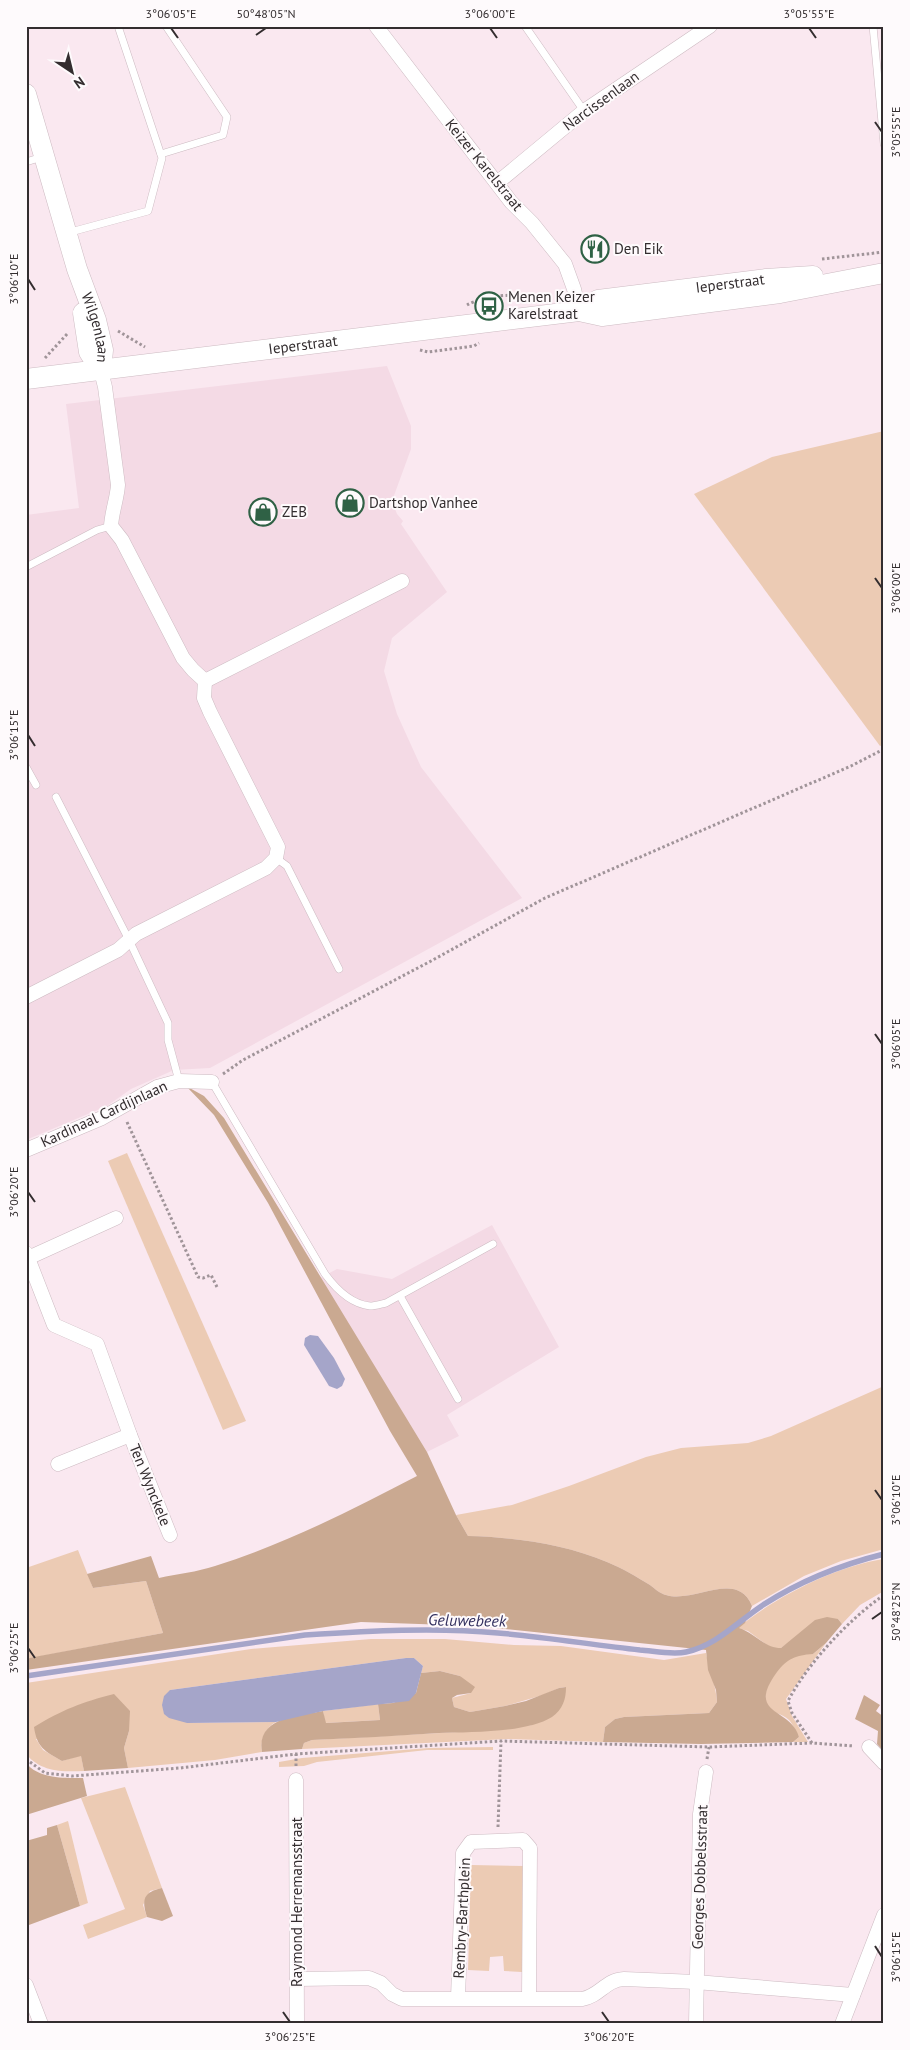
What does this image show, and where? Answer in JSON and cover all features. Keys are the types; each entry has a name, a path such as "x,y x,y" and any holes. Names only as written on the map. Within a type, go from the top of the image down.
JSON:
{"street":[{"name":"Keizer Karelstraat","path":"376,26 496,182 564,264 574,289 579,311"},
{"name":"Narcissenlaan","path":"496,182 584,111 710,26"},
{"name":"Wilgenlaan","path":"26,94 36,159 67,233 77,269 87,344 89,352 103,379"},
{"name":"Ieperstraat","path":"26,379 103,379 579,311 598,300 766,279 884,272"},
{"path":"103,379 118,485 111,526 122,540 183,658 205,681"},
{"path":"205,681 402,581"},
{"path":"26,997 118,950 136,934 266,868 276,858 278,847 274,838 204,698 205,681"},
{"name":"Kardinaal Cardijnlaan","path":"26,1150 102,1118 157,1087 179,1081 212,1082"},
{"name":"Ten Wynckele","path":"116,1218 27,1256 54,1325 97,1344 130,1435 170,1535"},
{"name":"Ten Wynckele","path":"58,1464 130,1435"},
{"path":"869,1747 884,1763"},
{"name":"Georges Dobbelsstraat","path":"696,2024 700,1814 706,1772"},
{"name":"Raymond Herremansstraat","path":"296,1780 297,2024"},
{"name":"Rembry-Barthplein","path":"458,1998 463,1853 471,1842 497,1840 523,1840 530,1848 529,1998"},
{"path":"842,2024 884,1915"},
{"name":"Rembry-Barthplein","path":"297,1979 369,1978 381,1983 392,1994 402,1999 591,1997 613,1980 696,1982"},
{"path":"696,1982 853,1995"},
{"path":"26,1985 40,2023"}],"lane":[{"path":"67,233 148,211 162,158 118,26"},
{"path":"161,154 222,135 227,117 166,26"},
{"path":"526,26 584,111"},
{"path":"873,26 884,144"},
{"path":"26,567 97,530 111,526"},
{"path":"26,767 36,785"},
{"path":"56,798 130,940 168,1023 168,1040 179,1081"},
{"path":"276,858 287,866 339,970"},
{"path":"212,1082 333,1285 342,1294 370,1306 386,1303 493,1244"},
{"path":"400,1296 458,1399"}],"path":[{"path":"212,1082 243,1060 431,961 545,898 851,766 884,749"},
{"path":"121,1107 198,1277 203,1278 210,1275 218,1289"},
{"path":"812,1743 792,1713 788,1701 795,1688 846,1626 862,1610 884,1595"},
{"path":"497,1840 501,1741"},
{"path":"26,1759 45,1773 72,1776 180,1768 296,1754 501,1741 709,1747 812,1743 869,1747"}],"shaded area":[{"path":"387,366 411,426 411,449 392,501 397,514 403,521 401,524 447,592 392,638 384,671 397,714 421,767 522,898 210,1068 174,1070 131,1089 107,1106 26,1140 26,515 79,508 66,404"},
{"path":"884,431 884,744 880,746 694,494 772,457"},
{"path":"186,1086 204,1096 224,1118 427,1452 456,1515 468,1536 521,1540 574,1550 618,1567 666,1595 677,1597 714,1590 736,1590 745,1595 752,1606 745,1623 739,1628 770,1646 781,1648 815,1620 827,1617 838,1619 842,1624 826,1643 813,1654 802,1655 788,1661 777,1672 768,1686 766,1696 768,1704 773,1710 788,1720 799,1737 793,1742 701,1744 603,1742 605,1727 615,1719 709,1713 717,1702 716,1690 708,1670 706,1650 477,1626 361,1622 26,1670 26,1659 163,1633 146,1581 93,1588 87,1574 151,1556 159,1578 208,1568 293,1537 417,1476 390,1431 268,1203 214,1115"},
{"path":"127,1153 246,1421 223,1430 108,1161"},
{"path":"492,1225 559,1347 447,1415 459,1436 427,1452 320,1278 337,1269 392,1279"},
{"path":"884,1386 884,1549 841,1561 804,1576 752,1606 745,1595 736,1590 714,1590 677,1597 666,1595 618,1567 574,1550 521,1540 468,1536 456,1515 512,1505 646,1457 681,1448 748,1443 771,1436"},
{"path":"78,1550 93,1588 146,1581 163,1633 26,1659 26,1568"},
{"path":"884,1559 884,1591 860,1605 842,1624 838,1619 794,1639 781,1648 771,1648 748,1631 738,1628 770,1605 807,1584 846,1568"},
{"path":"371,1639 445,1639 514,1645 561,1646 664,1660 706,1653 717,1702 709,1713 615,1719 605,1727 603,1742 508,1739 302,1749 304,1743 312,1740 495,1730 532,1725 566,1687 505,1706 470,1712 454,1707 452,1698 471,1693 460,1676 440,1671 421,1673 423,1666 414,1658 406,1658 170,1690 187,1723 276,1722 264,1735 262,1752 215,1760 128,1768 124,1748 129,1731 36,1739 43,1750 62,1761 81,1755 84,1771 60,1771 45,1768 26,1754 26,1683 251,1649"},
{"path":"826,1643 786,1699 792,1716 808,1742 793,1742 799,1737 786,1718 769,1707 766,1691 772,1677 788,1660 798,1655 813,1654"},
{"path":"440,1671 460,1676 475,1687 471,1693 457,1695 452,1698 454,1707 470,1712 526,1701 566,1687 565,1696 563,1704 552,1717 528,1726 513,1729 312,1740 304,1743 302,1749 262,1752 262,1740 265,1732 281,1720 323,1711 326,1723 380,1720 378,1704 393,1703 416,1693 421,1673"},
{"path":"114,1694 130,1711 129,1731 124,1748 128,1768 84,1771 81,1756 62,1761 46,1751 37,1740 34,1727 72,1707"},
{"path":"864,1695 880,1705 876,1711 884,1717 884,1752 877,1744 878,1731 855,1719"},
{"path":"378,1704 380,1720 325,1723 323,1711"},
{"path":"493,1747 493,1750 427,1750 317,1762 304,1766 279,1767 279,1762 302,1758 429,1748"},
{"path":"26,1763 31,1768 45,1775 83,1778 87,1796 26,1815"},
{"path":"125,1787 162,1888 150,1891 143,1905 147,1917 88,1939 83,1925 125,1909 81,1798"},
{"path":"68,1821 88,1903 80,1906 57,1825"},
{"path":"57,1825 80,1906 29,1925 26,1916 26,1841 47,1835 47,1828"},
{"path":"471,1865 524,1866 522,1972 504,1971 503,1956 490,1957 489,1971 468,1970"},
{"path":"162,1888 173,1916 162,1921 147,1917 144,1901 148,1894"}],"water":[{"path":"310,1335 318,1336 334,1358 345,1379 342,1386 337,1389 329,1386 304,1345 305,1338"},
{"path":"414,1658 423,1666 416,1693 409,1701 323,1711 276,1722 187,1723 169,1718 164,1714 162,1705 164,1696 170,1690"}],"waterway":[{"name":"Geluwebeek","path":"26,1676 305,1635 377,1631 474,1631 681,1653 697,1649 717,1639 763,1605 806,1581 852,1563 884,1554"}],"place":[{"name":"Den Eik","path":"595,249"},
{"name":"Menen Keizer Karelstraat","path":"489,306"},
{"name":"Dartshop Vanhee","path":"350,503"},
{"name":"ZEB","path":"263,512"}]}
